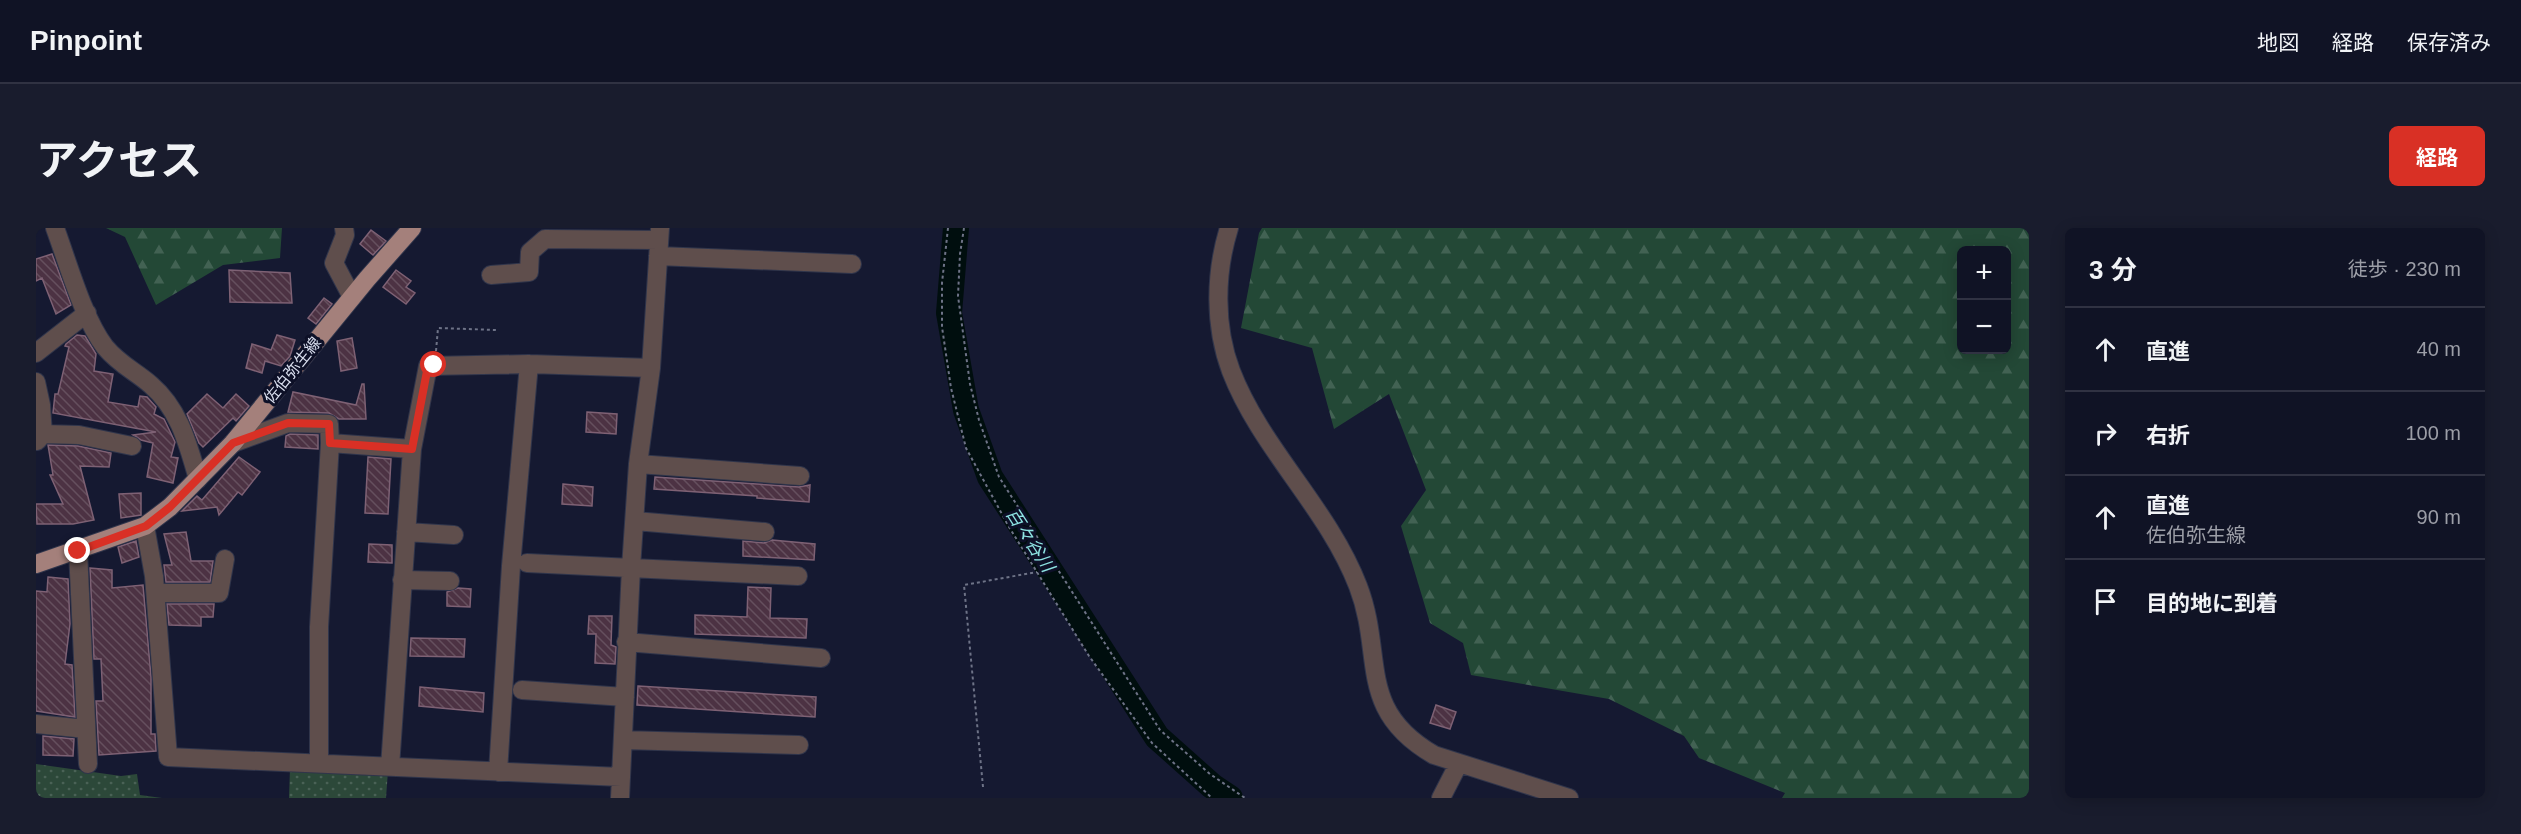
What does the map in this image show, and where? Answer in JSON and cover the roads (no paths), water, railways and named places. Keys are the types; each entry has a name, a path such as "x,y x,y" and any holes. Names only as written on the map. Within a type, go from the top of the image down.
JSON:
{"main road":[{"name":"佐伯弥生線","path":"36,564 146,526 170,507 233,443 352,297 412,228"}],"street":[{"path":"55,228 87,313 104,346 126,369 151,385 168,405 184,430 198,479"},
{"path":"344,228 345,236 334,263 352,297"},
{"path":"1229,228 1218,276 1221,324 1231,370 1259,426 1333,538 1357,583 1365,606 1378,689 1386,710 1399,728 1416,745 1434,755 1569,798"},
{"path":"491,274 529,272 530,252 544,239 659,241 852,264"},
{"path":"620,798 630,568 638,464 651,368 659,241"},
{"path":"36,353 87,313"},
{"path":"390,767 412,449 428,366 529,364 651,368"},
{"path":"498,772 511,566 529,364"},
{"path":"37,387 41,405 40,438 79,435 132,446"},
{"path":"233,443 288,423 329,424 330,443 319,627 319,764"},
{"path":"330,443 412,449"},
{"path":"638,464 800,476"},
{"path":"635,521 765,532"},
{"path":"146,526 156,593 168,757 621,777"},
{"path":"406,532 454,535"},
{"path":"78,551 88,764"},
{"path":"156,593 219,593 225,559"},
{"path":"527,562 798,576"},
{"path":"402,580 450,580"},
{"path":"627,642 821,658"},
{"path":"522,690 625,696"},
{"path":"36,724 86,729"},
{"path":"623,740 799,745"},
{"path":"1441,798 1459,763"}],"waterway":[{"name":"百々谷川","path":"956,228 949,313 966,410 990,477 1157,737 1212,786 1230,798"}]}
